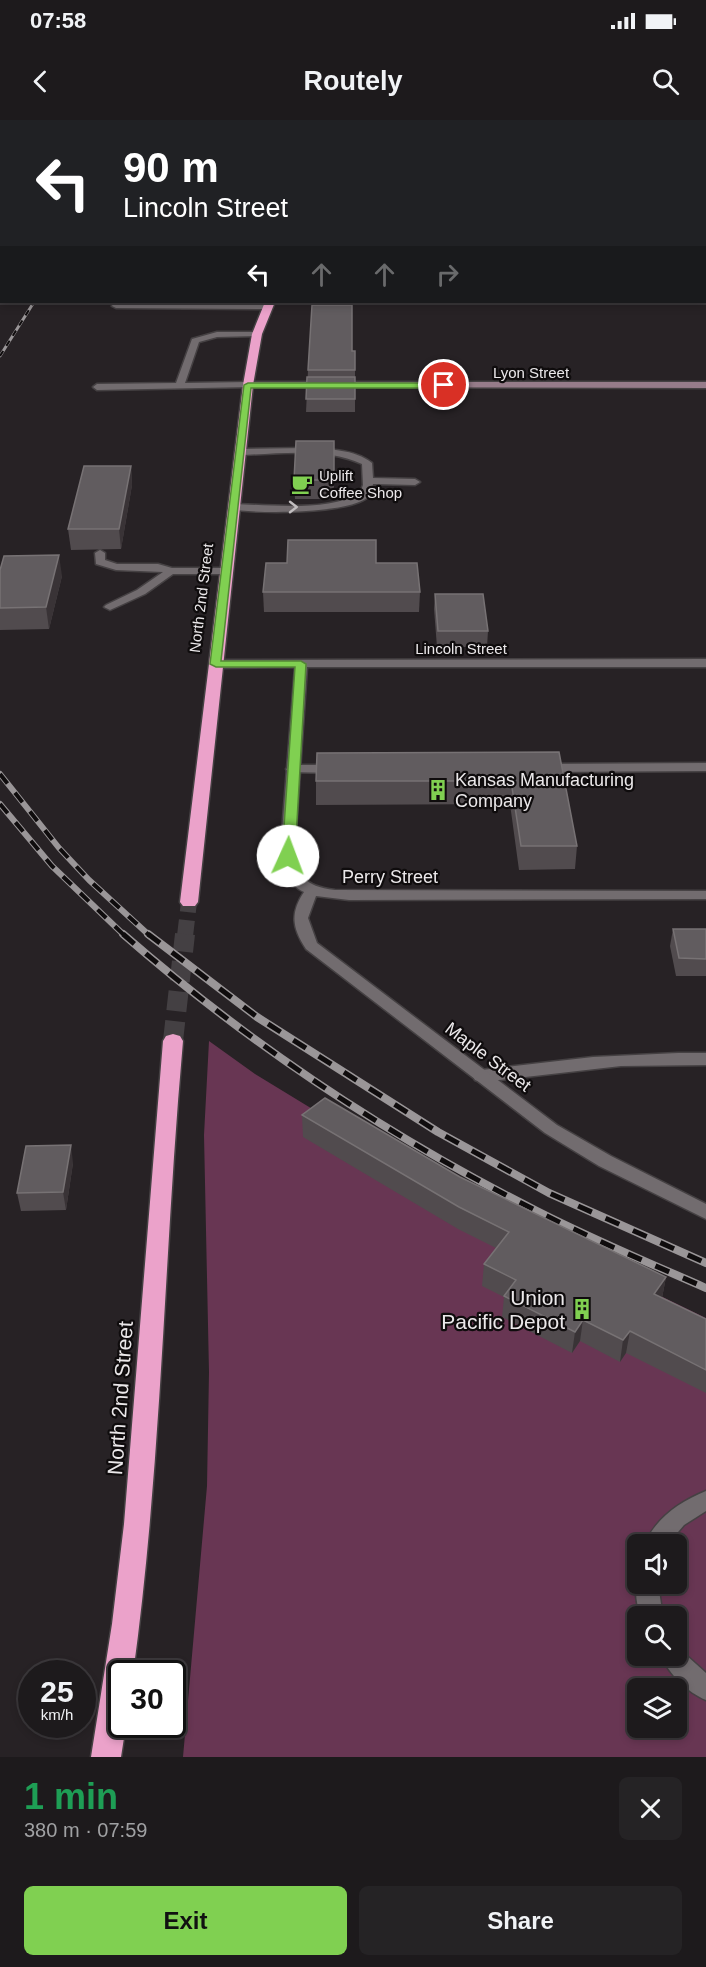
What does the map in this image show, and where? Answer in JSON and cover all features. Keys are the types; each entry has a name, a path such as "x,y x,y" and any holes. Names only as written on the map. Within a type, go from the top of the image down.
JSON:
{"highway":[{"name":"North 2nd Street","path":"189,902 248,385 257,334 268,304"},
{"name":"North 2nd Street","path":"106,1757 116,1698 140,1500 162,1147 172,1041"}],"street":[{"path":"118,303 116,306 198,308 203,303 268,304"},
{"path":"180,386 195,341 203,337 225,334 257,334"},
{"path":"97,387 248,385"},
{"name":"Lyon Street","path":"248,385 706,385"},
{"path":"234,507 317,507 350,503 365,495 367,481 367,463 353,457 312,452 240,452"},
{"path":"367,481 415,482"},
{"path":"100,553 100,562 105,565 158,567 171,571 227,571"},
{"path":"110,607 141,592 171,571"},
{"name":"Lincoln Street","path":"216,664 706,663"},
{"path":"301,664 288,856 293,876 300,885 312,891"},
{"path":"526,768 706,767"},
{"path":"293,769 351,769"},
{"name":"Perry Street","path":"312,891 349,896 706,895"},
{"name":"Maple Street","path":"312,891 302,906 300,917 302,930 311,946 551,1129 605,1161 706,1212"},
{"path":"481,1076 560,1065 672,1058 706,1059"},
{"path":"662,1534 669,1523 692,1506 706,1501"},
{"path":"680,1666 706,1688"}],"shaded area":[{"path":"209,1041 255,1074 355,1135 508,1222 706,1318 706,1757 183,1757 207,1486 209,1372 204,1135"}],"building":[{"path":"312,305 352,305 352,351 355,351 355,370 308,370"},
{"path":"307,377 355,377 355,399 306,399"},
{"path":"296,441 334,441 334,480 294,480"},
{"path":"84,466 131,466 119,529 68,529"},
{"path":"288,540 376,540 376,563 417,563 420,592 263,592 266,563 287,563"},
{"path":"59,555 46,607 0,608 0,570 4,556"},
{"path":"435,594 483,594 488,631 438,631"},
{"path":"559,752 577,846 521,846 511,781 316,781 317,753"},
{"path":"673,929 706,929 706,959 679,958"},
{"path":"325,1098 460,1177 666,1277 654,1294 706,1319 706,1370 630,1331 623,1340 583,1320 575,1332 504,1296 516,1280 484,1264 509,1232 459,1207 302,1115"},
{"path":"71,1145 63,1192 17,1193 26,1146"}],"tunnel":[{"path":"185,936 189,902"},
{"path":"173,1041 185,934"}],"railway":[{"path":"0,356 33,303"},
{"path":"0,774 59,848 89,880 150,936"},
{"path":"0,804 52,866 125,936"},
{"path":"123,934 220,1013 270,1050 321,1086 427,1152 537,1211 706,1288"},
{"path":"148,934 257,1017 438,1132 549,1193 706,1263"}],"place":[{"name":"Uplift Coffee Shop","path":"302,484"},
{"name":"Kansas Manufacturing Company","path":"438,790"},
{"name":"Union Pacific Depot","path":"582,1309"}],"route":[{"path":"288,856 301,664 216,664 248,385 444,385"}]}
